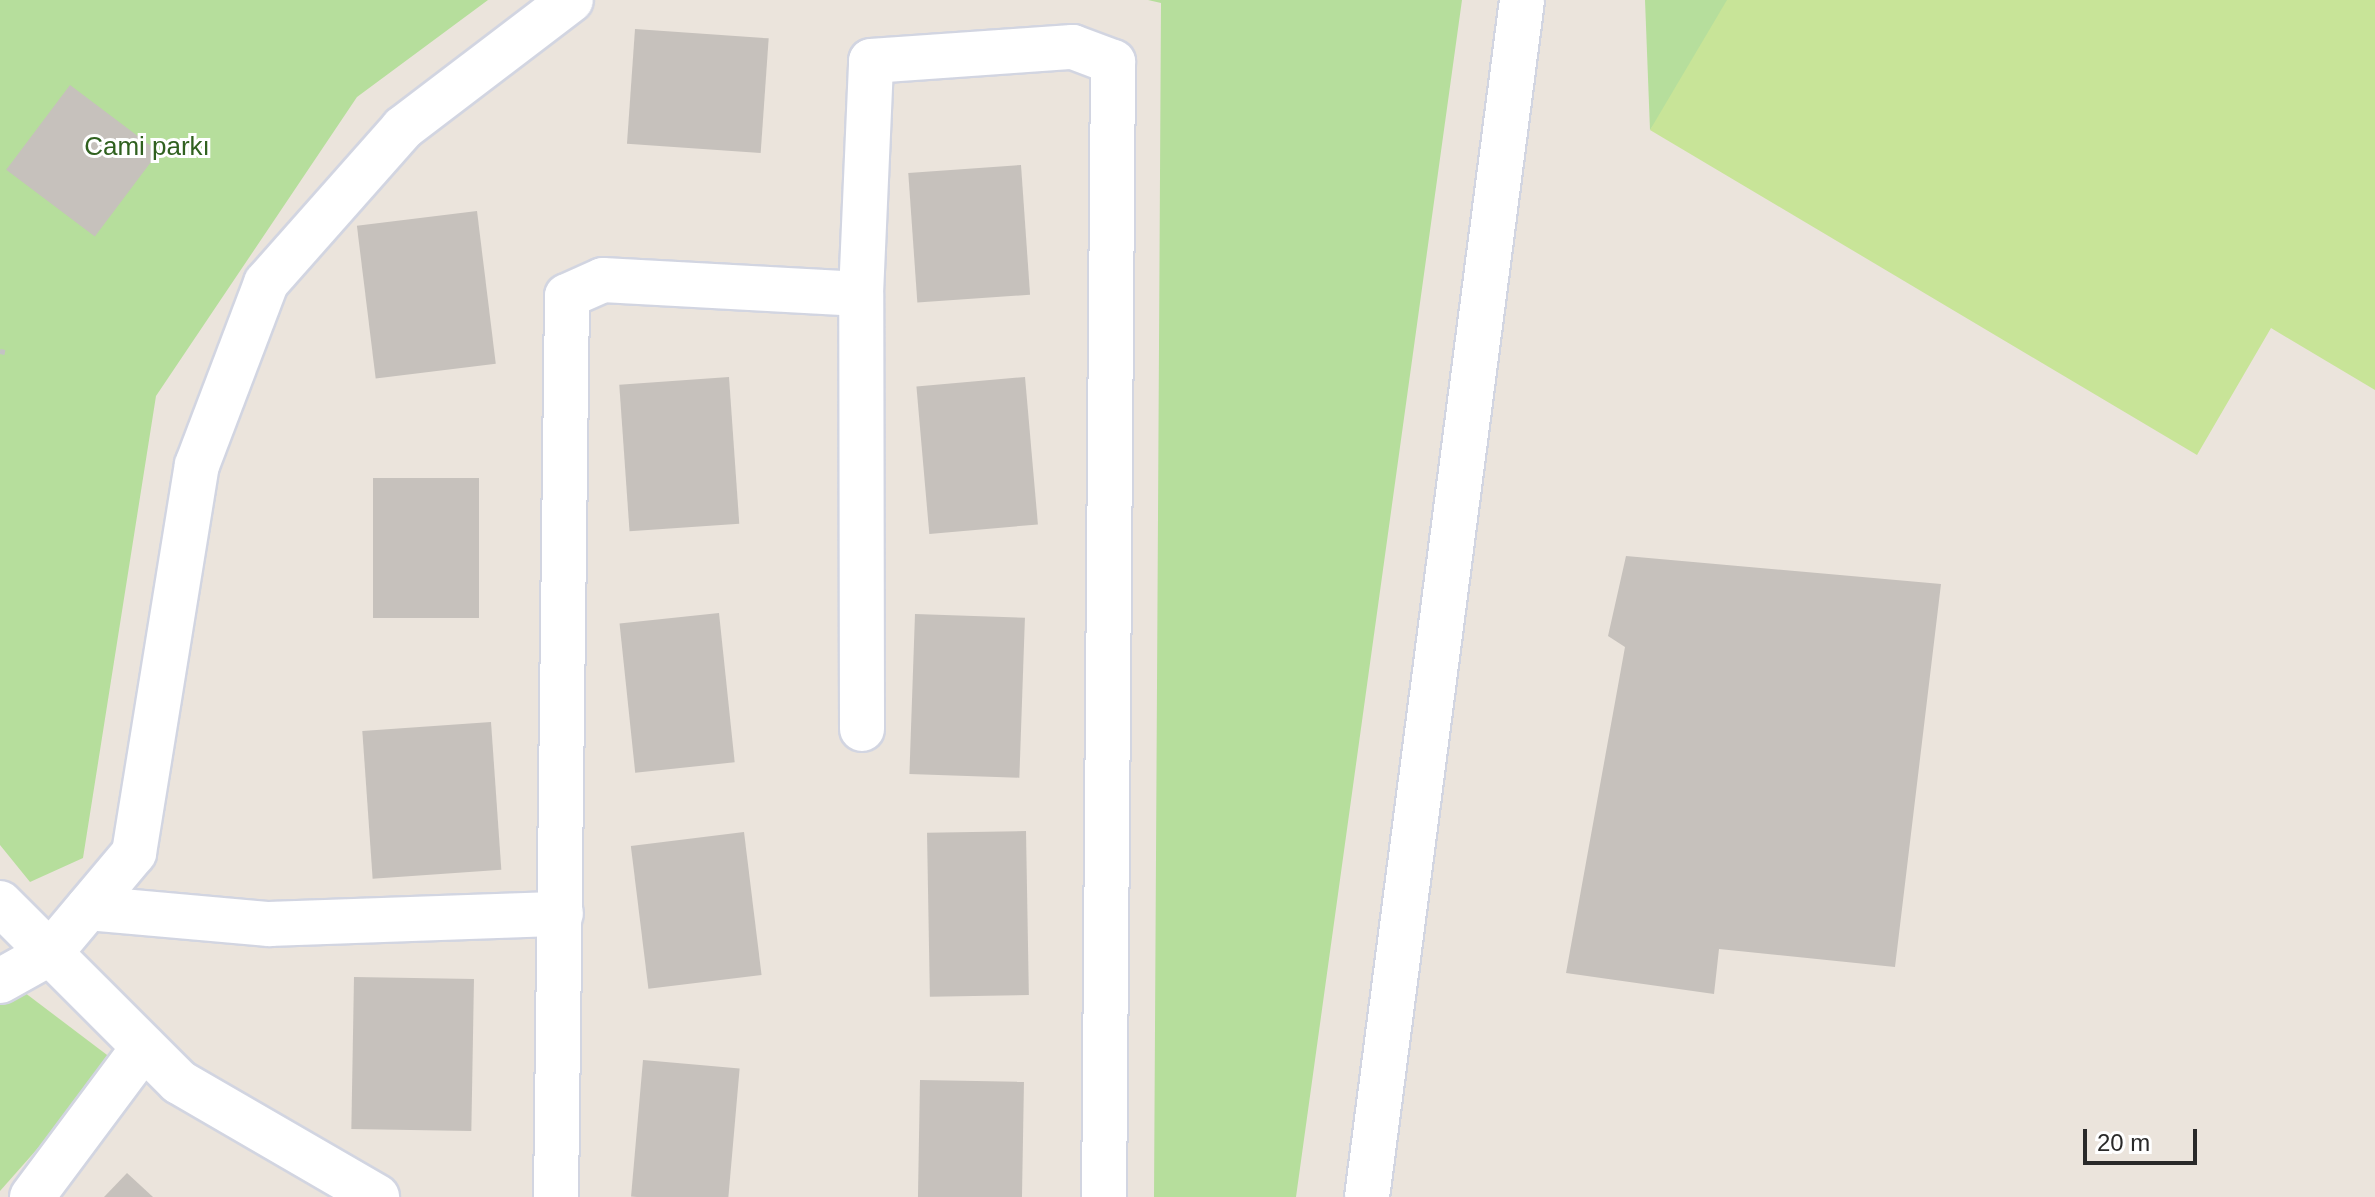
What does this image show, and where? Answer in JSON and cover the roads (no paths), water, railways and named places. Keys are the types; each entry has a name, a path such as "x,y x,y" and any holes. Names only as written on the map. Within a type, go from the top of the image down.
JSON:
{"street":[{"path":"0,981 50,953 134,853 197,465 266,283 403,128 571,0"},
{"path":"1367,1197 1522,0"},
{"path":"862,729 861,294 871,61 1073,47 1113,62 1104,1197"},
{"path":"556,1197 567,296 603,280 861,294"},
{"path":"0,903 179,1082 377,1197"},
{"path":"88,908 269,924 561,914"},
{"path":"32,1197 144,1047"}],"park label":[{"name":"Cami parkı","path":"147,147"}]}
